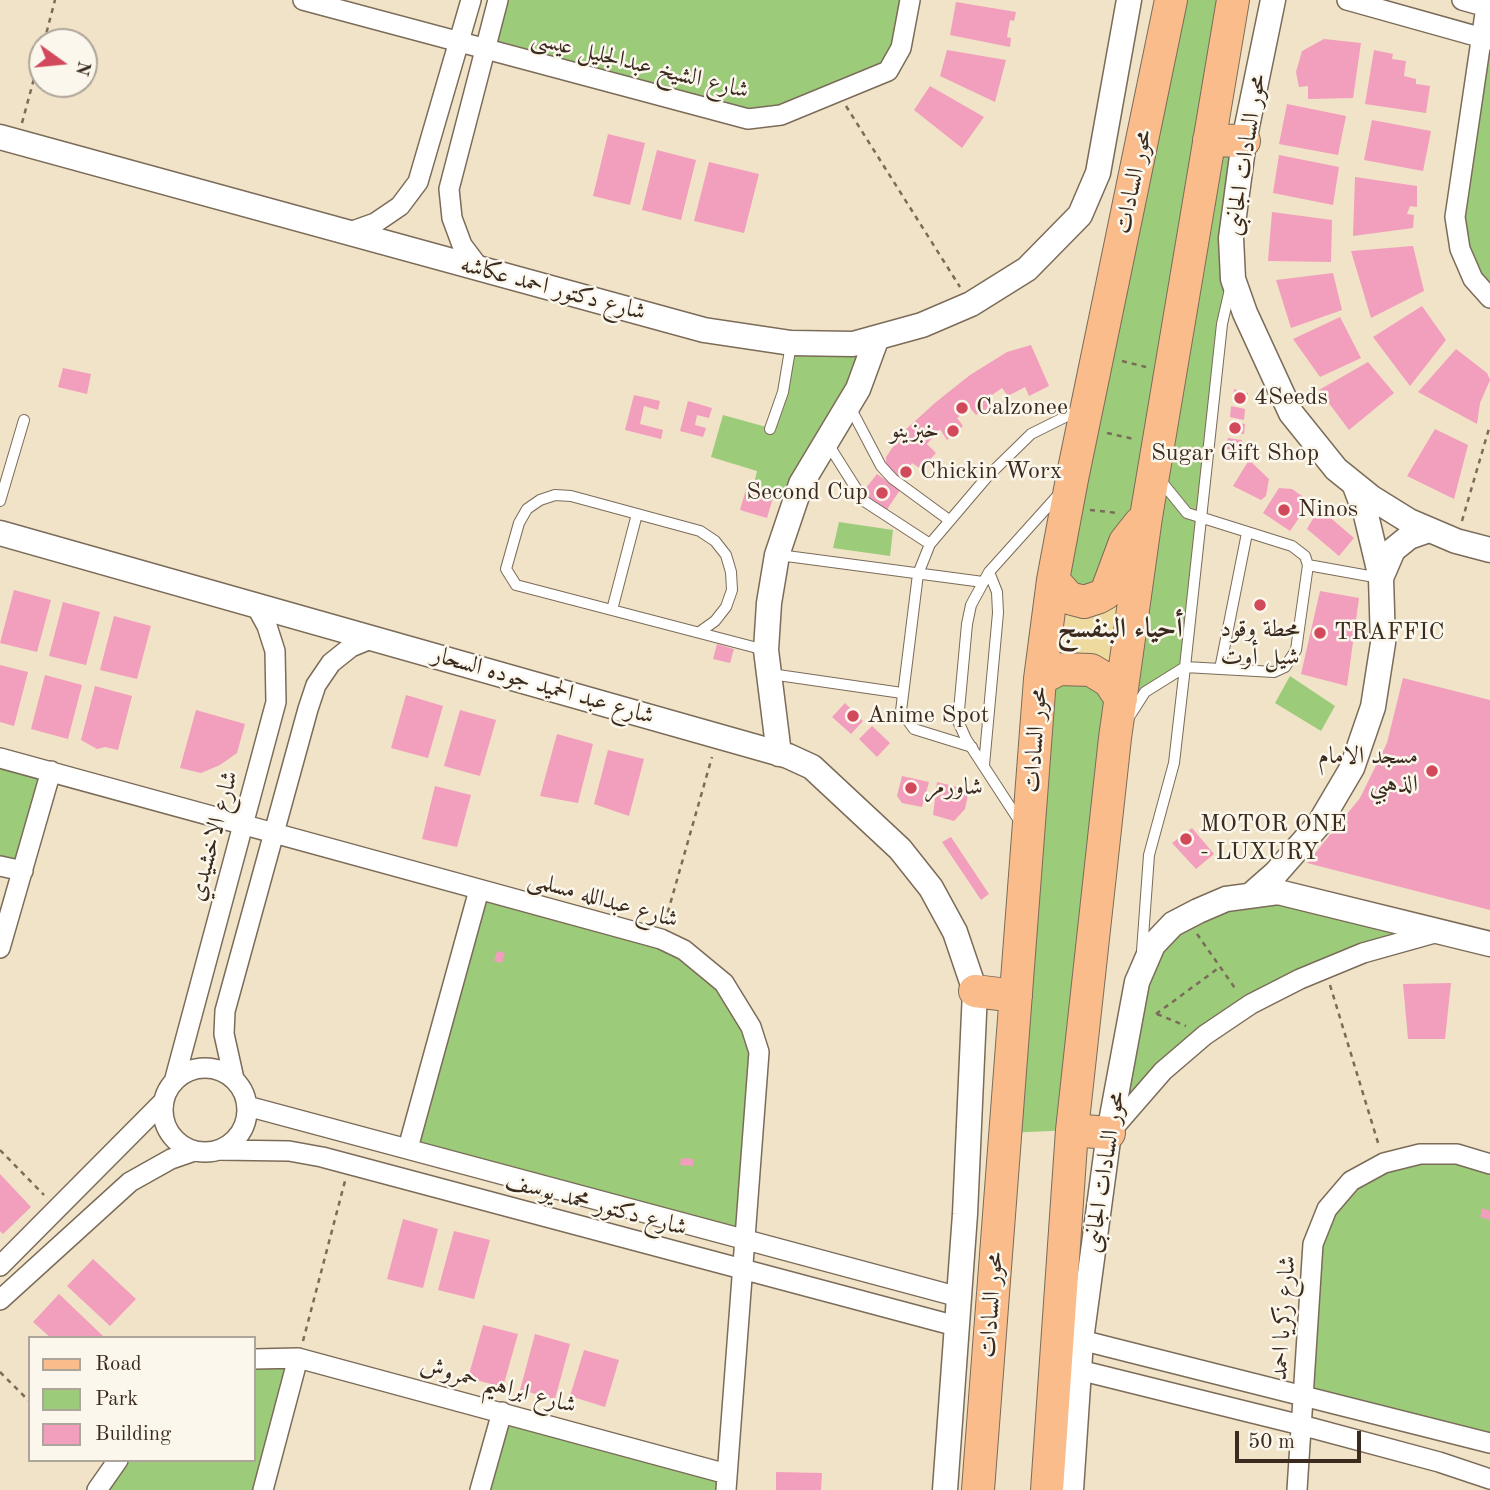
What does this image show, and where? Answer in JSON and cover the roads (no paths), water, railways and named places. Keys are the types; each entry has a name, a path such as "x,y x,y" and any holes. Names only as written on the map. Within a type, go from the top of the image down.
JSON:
{"main road":[{"name":"محور السادات","path":"981,1480 1040,679 1053,580 1069,493 1171,0"},
{"path":"1036,1490 1047,1476 1072,1130 1115,738 1146,517 1233,0"},
{"path":"1209,140 1244,141"},
{"path":"1053,580 1069,598 1084,602 1106,593 1125,542 1146,517"},
{"path":"1040,679 1059,669 1091,670 1109,681 1121,699"},
{"path":"975,991 1016,996"},
{"path":"1072,1130 1109,1133"}],"street":[{"name":"شارع الشيخ عبدالجليل عيسى","path":"303,0 748,119 781,115 876,78 896,61 910,0"},
{"path":"347,233 384,218 400,206 418,182 471,0"},
{"path":"480,269 462,246 452,218 449,189 498,0"},
{"name":"شارع دكتور احمد عكاشه","path":"8,140 704,330 823,346 876,340 971,304 1027,269 1080,215 1098,173 1129,0"},
{"name":"محور السادات الجانبى","path":"1273,0 1244,141 1231,238 1233,279 1259,347 1290,413 1320,451 1355,485"},
{"path":"1347,0 1485,38"},
{"path":"1462,0 1488,5 1485,38 1455,217 1460,249 1473,279 1490,298"},
{"path":"779,754 767,662 769,603 777,555 801,484 825,439 849,404 865,373 876,340"},
{"path":"1355,485 1390,510 1429,530 1490,550"},
{"path":"1252,894 1299,850 1319,824 1337,797 1364,738 1382,654 1381,578 1369,525 1355,485"},
{"path":"1381,578 1393,550 1409,537 1429,530"},
{"name":"شارع عبد الحميد جوده السحار","path":"0,533 375,637 779,754 812,767 900,849 931,888 955,932 975,991"},
{"name":"شارع الاخشيدي","path":"174,1082 276,702 275,651 267,626 255,604"},
{"path":"234,1079 225,1045 225,1011 316,685 331,663 351,647 375,637"},
{"name":"شارع عبدالله مسلمى","path":"0,758 660,939 684,950 724,983 746,1015 759,1052 727,1482"},
{"path":"0,948 51,771"},
{"path":"0,866 23,871"},
{"path":"408,1148 479,890"},
{"path":"1252,894 1278,892 1490,944"},
{"name":"محور السادات الجانبى","path":"1071,1490 1081,1340 1109,1133 1141,969 1158,939 1185,917 1226,899 1252,894"},
{"path":"1109,1133 1163,1070 1205,1035 1248,1006 1363,953 1441,931"},
{"path":"945,1490 959,1297 975,991"},
{"path":"0,1266 59,1210 164,1101 174,1082 187,1072 204,1068 220,1070 234,1079 243,1091 247,1106 241,1132 220,1150 194,1151 172,1159 130,1182 0,1300"},
{"path":"164,1101 163,1117 169,1132 180,1144 194,1151"},
{"name":"شارع دكتور محمد يوسف","path":"247,1106 745,1242 959,1297"},
{"name":"شارع دكتور محمد يوسف","path":"220,1150 289,1151 349,1165 957,1326"},
{"name":"شارع زكريا احمد","path":"1297,1490 1313,1244 1327,1209 1351,1181 1384,1163 1420,1154 1457,1154 1490,1164"},
{"path":"1081,1340 1490,1443"},
{"path":"263,1490 298,1358"},
{"name":"شارع ابراهيم حمروش","path":"256,1359 298,1358 502,1412 727,1482"},
{"path":"1079,1370 1301,1425 1450,1465 1490,1479"},
{"path":"480,1490 502,1412"},
{"path":"97,1490 117,1462"}],"lane":[{"path":"1141,969 1149,855 1174,763 1222,324 1233,279"},
{"path":"770,429 783,392 791,343"},
{"path":"849,404 881,466 893,479 949,520"},
{"path":"972,747 910,726 901,711 918,574 930,544 949,520 986,477 1031,434 1085,417"},
{"path":"0,501 24,420"},
{"path":"825,439 864,501 930,544"},
{"path":"1115,738 1145,692 1185,667 1274,672 1290,662 1296,650 1308,565 1298,548 1200,519 1176,503 1156,456"},
{"path":"1030,838 961,730 957,712 971,605 989,572 1069,493"},
{"path":"701,631 715,621 726,607 732,590 732,572 726,555 715,541 700,531 571,496 555,495 540,500 527,509 519,523 508,559 509,579 516,585 701,631 767,662 902,693"},
{"path":"612,610 638,514"},
{"path":"1220,669 1247,533"},
{"path":"777,555 983,582"},
{"path":"1308,565 1381,578"},
{"path":"984,766 999,603 989,572"}],"place":[{"name":"4Seeds","path":"1240,398"},
{"name":"Calzonee","path":"962,408"},
{"name":"Sugar Gift Shop","path":"1235,428"},
{"name":"خبزينو","path":"953,431"},
{"name":"Chickin Worx","path":"906,472"},
{"name":"Second Cup","path":"882,493"},
{"name":"Ninos","path":"1284,510"},
{"name":"محطة وقود شيل أوت","path":"1260,605"},
{"name":"TRAFFIC","path":"1320,633"},
{"name":"Anime Spot","path":"853,716"},
{"name":"مسجد الامام الذهبي","path":"1432,771"},
{"name":"شاورمر","path":"911,788"},
{"name":"MOTOR ONE - LUXURY","path":"1186,839"}],"district":[{"name":"أحياء البنفسج","path":"1120,630"}]}
